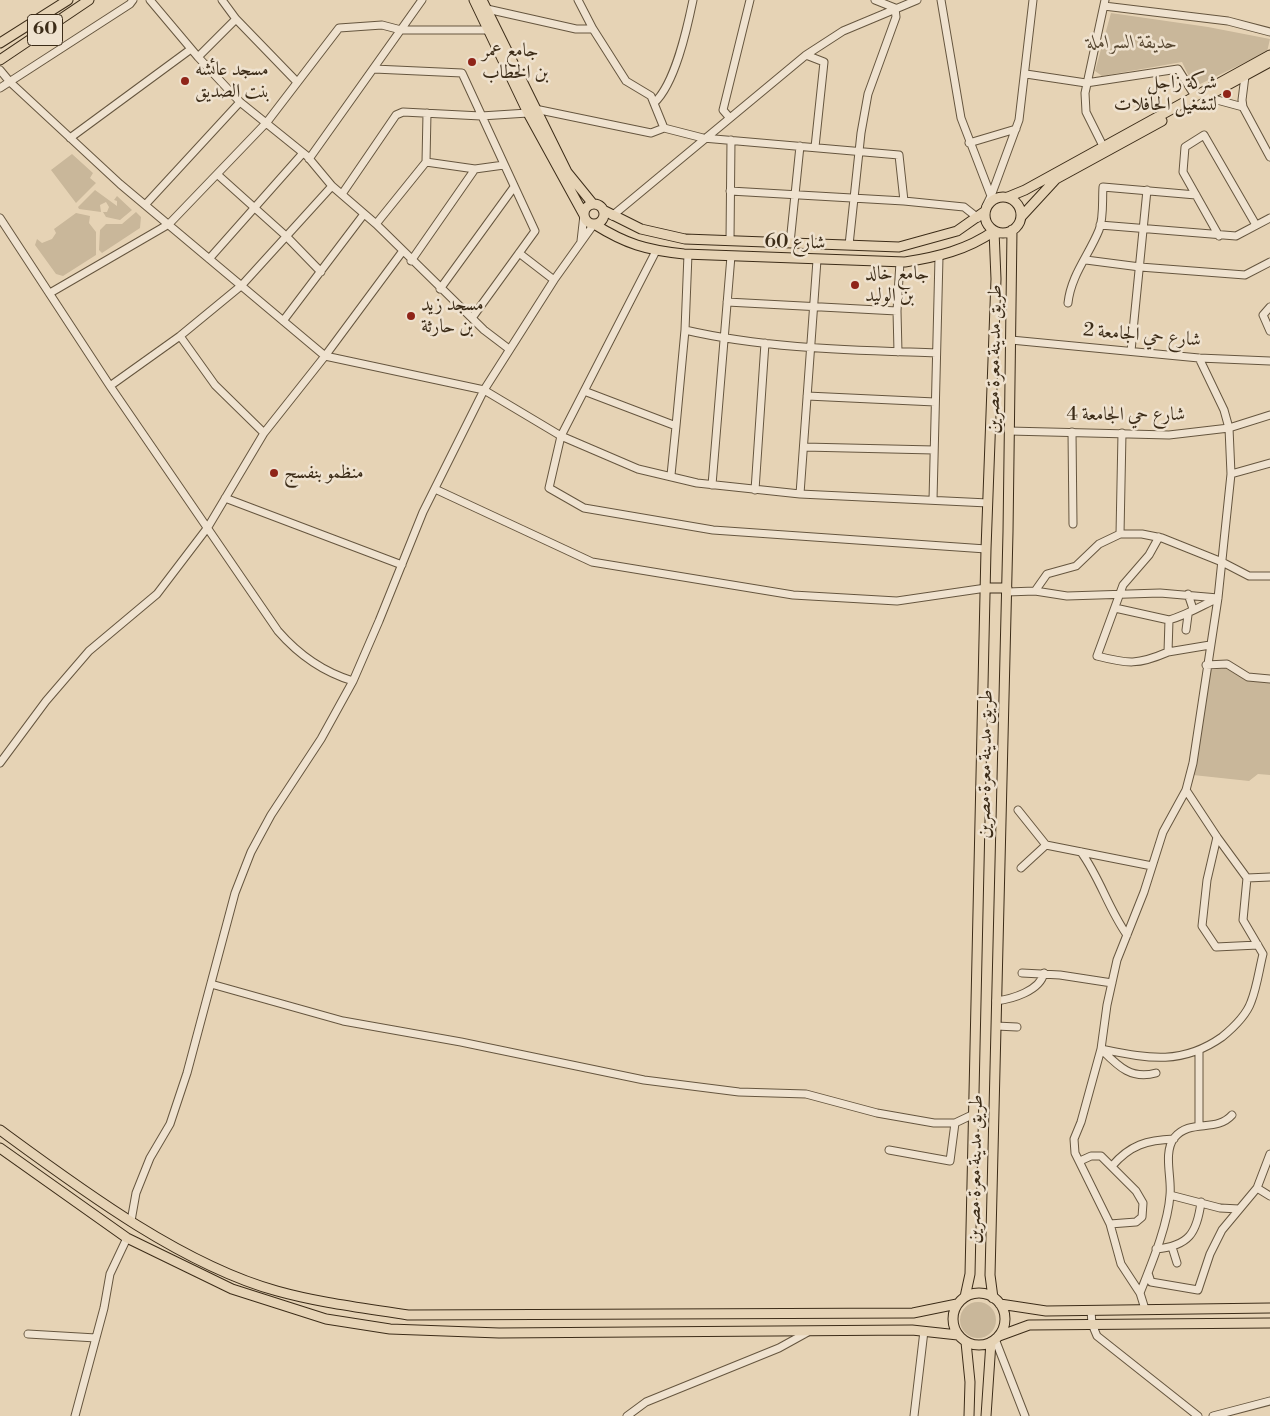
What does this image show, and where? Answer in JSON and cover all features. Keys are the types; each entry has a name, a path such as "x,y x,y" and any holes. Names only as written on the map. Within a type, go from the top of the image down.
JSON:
{"main road":[{"name":"60","path":"0,43 68,0"},
{"name":"60","path":"0,60 89,0"},
{"path":"474,0 587,222 594,224 601,221 603,210 592,204 567,172 531,111 482,0"},
{"path":"1270,55 1025,190 1008,197 996,197 983,212 986,224 994,231 1003,233 1012,230 1019,223 1021,217 1056,179 1270,62"},
{"path":"1008,197 1018,205 1021,217"},
{"path":"584,215 586,208 592,204"},
{"name":"شارع 60","path":"603,210 641,229 685,239 899,247 957,231 983,212"},
{"name":"شارع 60","path":"594,224 621,241 656,251 817,260 900,262 939,256 964,247 994,231"},
{"name":"طريق مدينة معرة مصرين","path":"997,1301 990,1275 1007,590 1012,230"},
{"path":"957,231 964,247"},
{"name":"طريق مدينة معرة مصرين","path":"965,1297 970,1274 986,549 996,279 994,231"},
{"path":"986,588 1007,590"},
{"path":"0,1130 131,1221 174,1246 235,1276 276,1291 331,1303 408,1315 913,1312 957,1304 965,1297 979,1293 997,1301 1046,1311 1270,1308"},
{"path":"0,1148 127,1238 232,1289 326,1319 390,1329 499,1334 810,1330 924,1332 958,1335"},
{"path":"986,1416 995,1339 1005,1321 997,1301"},
{"path":"957,1304 953,1320 958,1335 966,1342 980,1346 1028,1325 1270,1323"},
{"path":"966,1342 970,1382 969,1416"}],"street":[{"path":"0,88 130,4 132,0"},
{"path":"150,0 198,57 240,102 303,153 332,186 376,224 440,289 509,349"},
{"path":"222,0 236,18 297,82"},
{"path":"309,159 422,0"},
{"path":"578,0 593,29 626,80 651,96 664,128"},
{"path":"654,103 662,96 686,37 693,0"},
{"path":"729,117 724,110 750,0"},
{"path":"875,0 895,8"},
{"path":"612,216 703,138 806,54 843,31 917,0"},
{"path":"941,0 961,118 969,143 991,196"},
{"path":"730,191 904,201 964,207 983,212 991,196 1016,129 1026,74 1033,0"},
{"path":"1103,146 1086,112 1086,83 1105,3 1228,21 1270,32"},
{"path":"849,245 868,94 896,17 895,8"},
{"path":"486,9 576,29 593,29"},
{"path":"198,57 236,18"},
{"path":"50,293 169,224 267,122 339,28 382,26 402,30 488,30"},
{"path":"70,138 191,49"},
{"path":"806,54 824,62 815,147"},
{"path":"374,69 462,73 535,231 472,318"},
{"path":"1026,74 1086,83 1178,69 1195,96"},
{"path":"0,70 10,82 70,138 145,205 325,356 484,390 560,436 638,469 671,475 697,483 800,494 988,503"},
{"path":"1245,76 1243,107 1270,157"},
{"path":"1206,96 1243,107"},
{"path":"145,205 240,102"},
{"path":"342,194 396,115 402,112 481,116 531,111 651,133 664,128 703,138 898,155 904,201"},
{"path":"376,224 426,162 427,113"},
{"path":"969,143 1016,129"},
{"path":"1219,236 1182,172 1185,147 1204,135 1256,225"},
{"path":"730,240 731,140"},
{"path":"790,243 797,195 800,146"},
{"path":"209,259 303,153"},
{"path":"426,162 475,169 504,165"},
{"path":"411,261 475,169"},
{"path":"218,175 286,236 321,272"},
{"path":"110,386 180,336 242,285 332,186"},
{"path":"440,289 514,186"},
{"path":"1068,303 1073,279 1086,260 1100,226 1104,187 1196,195"},
{"path":"1131,351 1145,229 1147,190"},
{"path":"283,321 364,214"},
{"path":"581,241 584,215"},
{"path":"0,218 110,386 286,640 312,662 332,673 352,680"},
{"path":"1100,226 1236,236 1270,218"},
{"path":"131,1221 136,1193 150,1158 173,1115 235,893 251,852 271,815 321,739 352,680 435,489 484,390 554,280 594,224"},
{"path":"656,251 560,436 549,488 584,508 713,530 986,549"},
{"path":"0,763 46,700 89,651 157,594 208,528 264,433 325,356 402,252"},
{"path":"519,253 554,280"},
{"path":"671,475 685,330 688,254"},
{"path":"712,485 730,256"},
{"path":"933,500 939,256"},
{"path":"800,494 817,260"},
{"path":"1086,260 1140,267 1245,275 1270,262"},
{"path":"898,352 897,311 900,262"},
{"path":"727,302 897,311"},
{"path":"1270,307 1263,315 1270,331"},
{"path":"685,330 724,339 766,343 936,353"},
{"path":"180,336 215,385 264,433"},
{"name":"شارع حي الجامعة 2","path":"1011,340 1199,358 1270,361"},
{"path":"755,490 766,343"},
{"path":"1145,1309 1140,1293 1121,1264 1110,1224 1075,1153 1074,1139 1081,1122 1101,1049 1117,960 1163,832 1186,790 1193,763 1206,665 1218,598 1231,474 1230,428 1224,410 1199,358"},
{"path":"584,391 676,426"},
{"path":"807,396 935,402"},
{"name":"شارع حي الجامعة 4","path":"1010,431 1169,435 1230,428 1270,415"},
{"path":"1072,432 1073,524"},
{"path":"1120,534 1122,433"},
{"path":"804,447 934,450"},
{"path":"1231,474 1270,463"},
{"path":"435,489 592,562 793,595 897,601 986,588"},
{"path":"225,498 402,565"},
{"path":"1035,591 1047,574 1076,566 1099,544 1120,534 1158,537 1222,562 1249,576 1270,576"},
{"path":"1158,537 1149,555 1125,582 1097,656 1126,664 1154,658 1168,652 1210,645"},
{"path":"1007,590 1035,591 1062,596 1188,594 1218,598"},
{"path":"1186,630 1190,612 1188,594"},
{"path":"1115,608 1169,620 1218,598"},
{"path":"1168,652 1169,620"},
{"path":"1206,665 1227,664 1248,677 1270,679"},
{"path":"1101,1049 1146,1057 1164,1058 1187,1055 1199,1050 1234,1028 1251,1004 1267,954 1258,945 1242,920 1247,878 1186,790"},
{"path":"1018,810 1046,845 1152,866"},
{"path":"1217,837 1207,880 1202,926 1216,947 1258,945"},
{"path":"1021,868 1046,845"},
{"path":"1081,852 1094,871 1106,902 1127,935"},
{"path":"1247,878 1270,877"},
{"path":"1022,973 1044,973 1112,983"},
{"path":"996,1001 1019,996 1041,980 1044,973"},
{"path":"211,984 343,1021 461,1042 644,1080 739,1092 806,1094 877,1113 934,1123 955,1123 974,1114"},
{"path":"996,1026 1017,1027"},
{"path":"1101,1049 1129,1073 1140,1075 1156,1073"},
{"path":"1199,1050 1200,1126"},
{"path":"1140,1293 1156,1249 1170,1195 1169,1156 1174,1139 1187,1128 1221,1124 1232,1115"},
{"path":"889,1150 950,1161 955,1123"},
{"path":"1112,1166 1128,1149 1138,1144 1151,1140 1174,1139"},
{"path":"1148,1272 1151,1282 1198,1290 1210,1254 1222,1230 1257,1188 1263,1167 1270,1154"},
{"path":"1080,1161 1097,1155 1112,1166 1136,1191 1143,1203 1142,1217 1136,1222 1110,1224"},
{"path":"1257,1188 1270,1196"},
{"path":"1170,1195 1220,1208 1239,1209"},
{"path":"1156,1249 1172,1247 1196,1229 1201,1202"},
{"path":"75,1416 96,1338 110,1274 127,1238"},
{"path":"1172,1247 1177,1263"},
{"path":"1091,1311 1092,1324 1101,1339 1198,1416"},
{"path":"627,1416 646,1402 779,1348 810,1330"},
{"path":"914,1416 924,1332"},
{"path":"28,1334 96,1338"},
{"path":"995,1339 1025,1416"},
{"path":"1213,1416 1270,1401"}],"green space":[{"name":"حديقة السراملة","path":"1111,13 1208,27 1270,39 1267,52 1194,87 1182,62 1102,76 1095,71"},
{"path":"72,154 93,173 90,178 96,183 76,203 51,170"},
{"path":"95,190 117,206 117,201 114,200 117,196 132,210 120,220 106,217 103,212 107,212 109,207 106,202 100,205 101,212 79,209 78,207"},
{"path":"136,212 141,217 140,228 102,253 99,250 100,230 106,224 122,224"},
{"path":"76,213 90,216 89,223 96,232 96,255 63,276 56,274 35,245 37,239 42,243 52,239 56,233 54,229"},
{"path":"1225,668 1246,680 1270,682 1270,775 1258,774 1249,781 1193,775 1210,670"},
{"path":"978,1302 991,1307 996,1320 991,1333 978,1338 965,1333 960,1320 965,1307"}],"place":[{"name":"جامع عمر بن الخطاب","path":"472,62"},
{"name":"مسجد عائشه بنت الصديق","path":"185,81"},
{"name":"شركة زاجل لتشغيل الحافلات","path":"1227,94"},
{"name":"جامع خالد بن الوليد","path":"855,285"},
{"name":"مسجد زيد بن حارثة","path":"411,316"},
{"name":"منظمو بنفسج","path":"274,473"}]}
